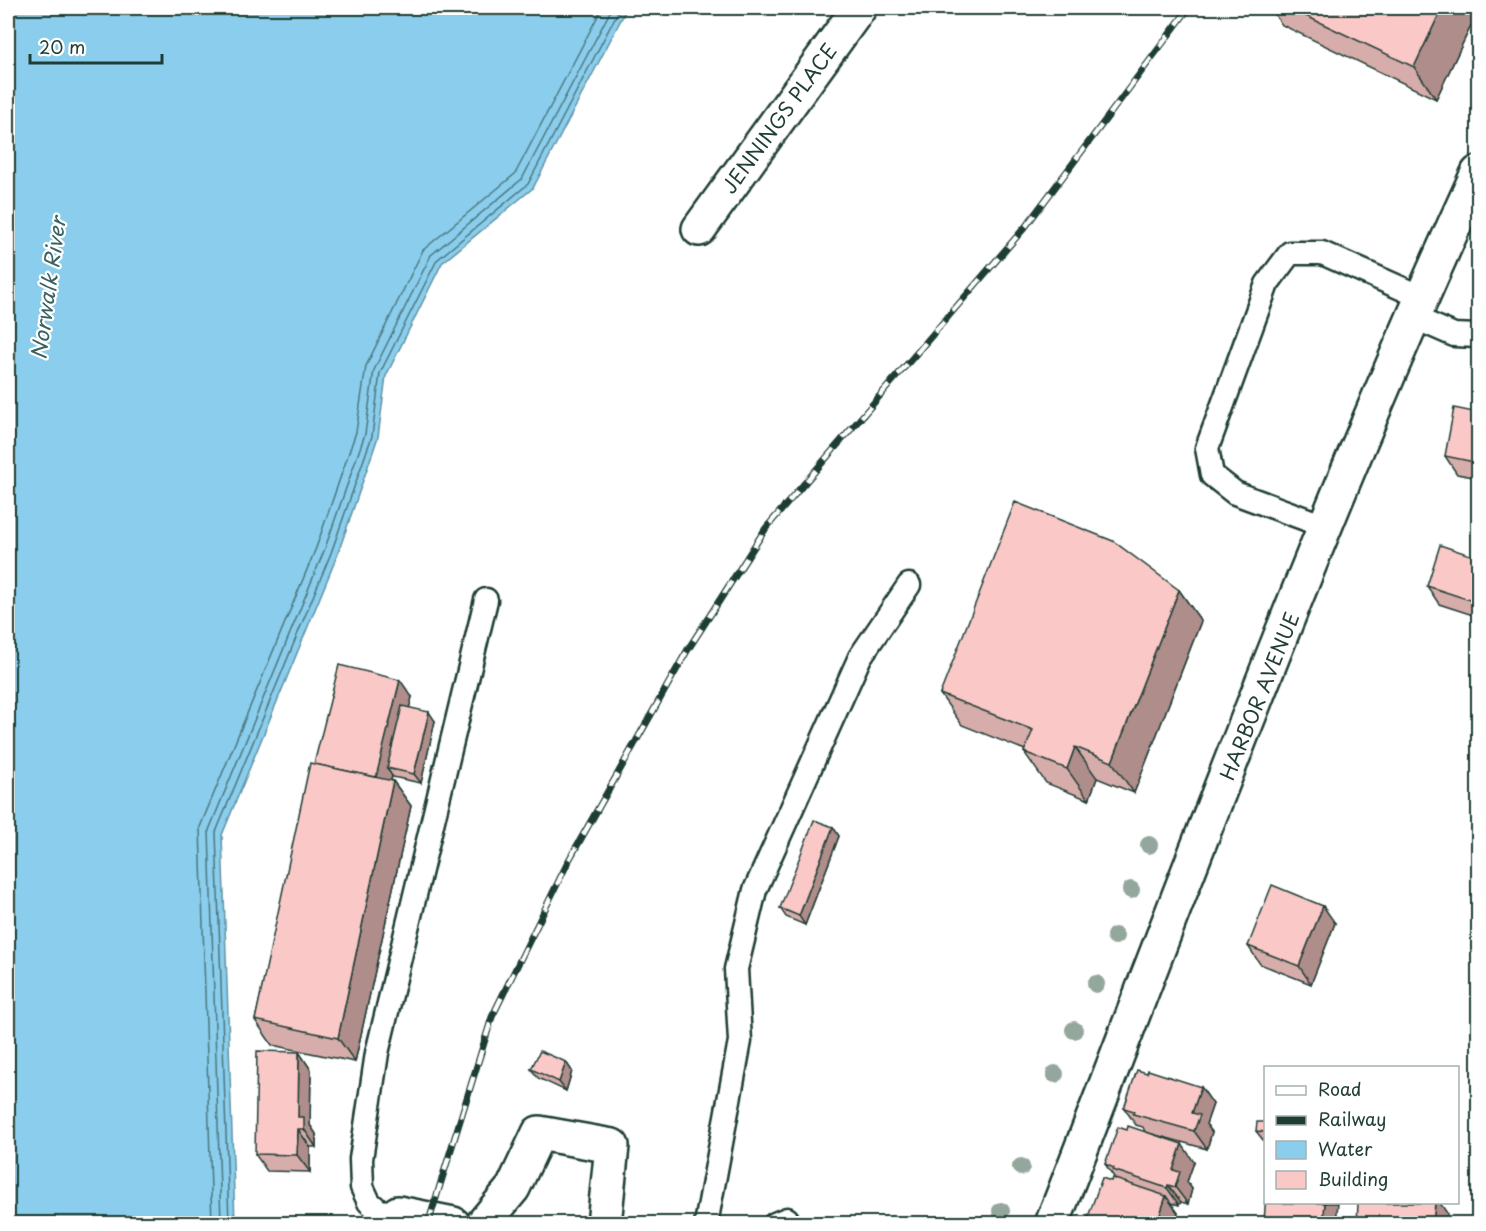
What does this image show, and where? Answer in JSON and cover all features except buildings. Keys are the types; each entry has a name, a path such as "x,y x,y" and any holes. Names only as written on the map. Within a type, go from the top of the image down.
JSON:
{"main road":[{"name":"JENNINGS PLACE","path":"699,229 859,8"},
{"name":"HARBOR AVENUE","path":"1052,1224 1232,762 1327,527 1417,307 1477,180"},
{"path":"483,1224 513,1188 539,1133 612,1146 604,1224"},
{"path":"398,1213 453,1224"}],"lane":[{"path":"1327,527 1235,494 1212,475 1207,448 1267,284 1290,253 1322,253 1417,307 1454,335 1479,336"},
{"path":"706,1224 740,1041 736,969 754,890 860,657 909,585"},
{"path":"398,1213 379,1211 369,1202 362,1187 361,1159 377,1053 486,600"}],"water":[{"name":"Norwalk River","path":"8,8 627,8 533,188 442,263 386,376 378,437 337,556 222,835 235,1223 8,1223"}],"railway":[{"path":"428,1224 492,1017 569,860 687,651 766,528 1026,226 1189,8"}]}
